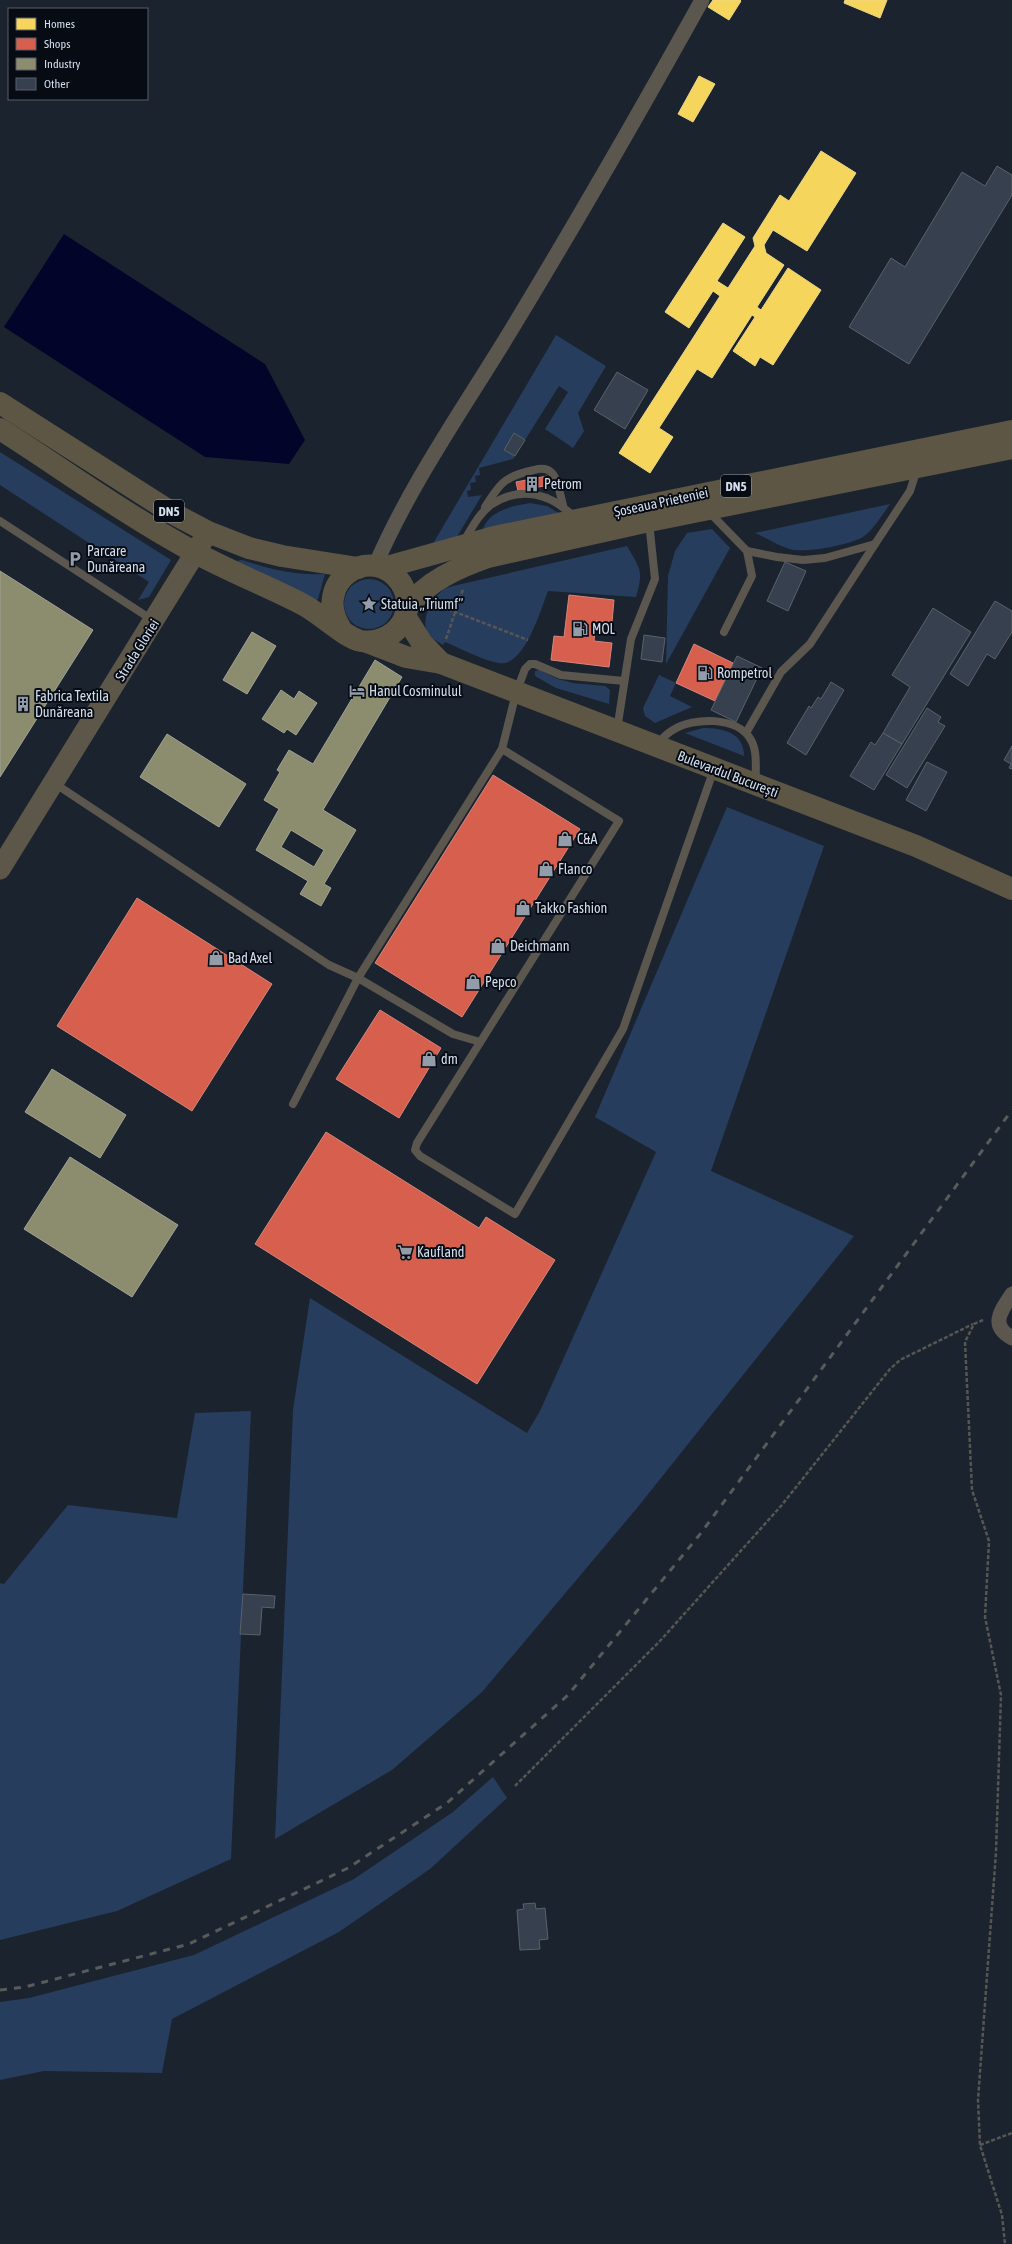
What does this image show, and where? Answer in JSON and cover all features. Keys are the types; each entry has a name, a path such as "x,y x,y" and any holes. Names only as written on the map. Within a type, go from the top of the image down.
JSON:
{"main road":[{"name":"DN5","path":"0,403 174,514 208,532 249,548 282,556 372,567 390,572 402,584 406,596 406,612"},
{"name":"DN5","path":"0,429 196,553 303,605 341,629 352,638 367,642"},
{"name":"Șoseaua Prieteniei","path":"372,567 462,545 570,512 1012,431"},
{"name":"Șoseaua Prieteniei","path":"406,612 417,594 431,584 464,566 488,557 649,522 1012,448"},
{"name":"Strada Gloriei","path":"0,869 155,621 208,532"},
{"path":"341,629 332,612 333,593 342,577 372,567"},
{"path":"367,642 390,636 399,627 406,612"},
{"path":"406,612 422,643 443,653"},
{"path":"367,642 406,657 443,653"},
{"name":"Bulevardul București","path":"443,653 516,693 916,846 1012,890"}],"street":[{"path":"372,567 390,531 446,435 525,308 702,0"},
{"path":"1012,1294 1001,1310 998,1321 1000,1328 1012,1338"}],"lane":[{"path":"462,545 478,518 503,482 516,474 540,468 550,472 556,478 570,512"},
{"path":"746,733 781,672 810,644 910,491 918,468"},
{"path":"478,518 492,504 522,495 548,497 570,512"},
{"path":"707,510 747,551 752,576 724,632"},
{"path":"0,521 155,621"},
{"path":"616,731 631,639 655,579 649,522"},
{"path":"747,551 803,560 826,558 875,544"},
{"path":"293,1104 358,978 502,749 516,693 525,669 530,664 535,664 561,675 624,681"},
{"path":"655,746 673,729 700,720 724,722 746,733 751,740 755,754 756,785"},
{"path":"502,749 619,821 417,1143 415,1150 420,1156 515,1214 624,1029 714,768"},
{"path":"54,783 329,965 358,978 453,1034 480,1042"}],"path":[{"path":"443,653 463,589"},
{"path":"432,604 528,640"},
{"path":"515,1786 659,1642 781,1506 890,1369 900,1360 1001,1310"},
{"path":"974,1324 965,1342 972,1490 989,1541 985,1617 1001,1695 996,1852 978,2100 980,2145 1002,2215 1005,2244"},
{"path":"980,2145 1012,2133"}],"shaded area":[{"path":"64,234 265,364 305,440 289,464 205,457 4,327"},
{"path":"556,335 606,366 578,413 584,431 573,448 545,429 568,392 559,386 525,440 514,434 504,450 515,456 513,459 479,468 480,475 475,476 476,482 470,483 471,490 467,491 468,497 482,495 455,540 431,547"},
{"path":"0,452 171,560 149,597 138,600 149,582 0,485"},
{"path":"530,503 547,506 560,514 482,532 489,519 495,514 508,508"},
{"path":"890,504 867,534 849,543 809,550 794,550 779,545 755,533"},
{"path":"712,529 730,548 666,664 668,576 675,551 687,533"},
{"path":"627,546 638,565 640,575 636,597 548,591 536,623 524,647 508,662 493,662 445,642 443,645 432,637 427,631 425,621 428,609 438,594 446,588"},
{"path":"242,560 293,573 325,574 318,599 315,601 236,564 237,561"},
{"path":"364,579 374,579 387,586 394,599 394,609 387,622 374,629 364,629 355,625 348,618 344,609 344,599 348,590 355,583"},
{"path":"539,670 558,679 573,683 605,686 610,690 609,704 556,688 535,676 535,671"},
{"path":"659,675 676,683 670,696 692,707 655,723 645,716 643,708"},
{"path":"703,728 717,729 731,733 740,742 743,748 744,756 685,733"},
{"path":"727,807 824,846 711,1171 854,1236 637,1508 482,1692 392,1770 275,1839 293,1410 310,1298 527,1433 540,1411 656,1152 595,1117"},
{"path":"251,1411 231,1859 117,1911 0,1940 0,1583 4,1584 68,1505 177,1518 195,1413"},
{"path":"493,1777 507,1798 430,1869 339,1932 172,2019 162,2073 44,2071 0,2080 0,2002 29,1998 194,1955 354,1879 453,1812"}],"building: Homes":[{"path":"713,0 741,1 729,20 708,7"},
{"path":"845,0 887,0 880,18 844,3"},
{"path":"699,76 715,84 693,122 678,114"},
{"path":"821,151 856,173 807,251 773,230 764,245 766,253 784,265 757,307 761,310 788,268 821,290 773,365 760,357 755,366 733,351 755,317 752,315 712,378 697,369 659,428 673,437 650,473 619,453 720,296 713,291 689,328 665,312 723,223 745,237 717,281 728,288 755,246 753,238 780,195 789,201"}],"building: Shops":[{"name":"Petrom","path":"547,476 549,485 518,491 516,482"},
{"name":"MOL","path":"569,595 614,600 612,622 596,621 594,641 612,643 609,667 551,660 554,636 564,637"},
{"name":"Rompetrol","path":"694,644 733,663 715,701 676,683"},
{"path":"493,775 580,829 462,1017 375,963"},
{"path":"137,898 272,984 192,1111 57,1026"},
{"path":"380,1010 441,1048 399,1118 336,1079"},
{"name":"Kaufland","path":"326,1132 479,1228 486,1217 555,1260 477,1384 255,1244"}],"building: Industry":[{"name":"Fabrica Textila Dunăreana","path":"0,571 93,630 0,777"},
{"path":"252,632 276,646 247,694 223,680"},
{"path":"375,660 402,677 323,810 356,830 324,884 331,888 321,906 300,894 308,881 256,850 279,809 264,800 280,772 277,770 289,750 313,764","holes":["291,830 324,850 314,867 281,847"]},
{"path":"281,690 294,699 299,691 317,703 296,735 287,729 284,733 262,719"},
{"path":"167,734 246,784 219,827 140,777"},
{"path":"52,1069 126,1115 100,1158 25,1112"},
{"path":"70,1157 178,1225 132,1297 24,1229"}],"building: Other":[{"path":"997,166 1012,175 1012,195 909,364 849,327 891,258 905,267 962,172 985,186"},
{"path":"617,372 648,390 625,429 594,410"},
{"path":"514,433 525,440 515,456 504,450"},
{"path":"785,562 806,571 788,611 767,601"},
{"path":"995,601 1012,611 1012,632 995,659 987,654 968,686 950,674"},
{"path":"933,608 971,632 902,744 883,733 910,687 892,675"},
{"path":"644,635 665,638 662,662 641,659"},
{"path":"737,656 762,668 736,722 711,710"},
{"path":"831,682 844,690 806,755 787,743 809,706 811,708 818,697 821,699"},
{"path":"927,708 941,717 938,722 945,726 907,788 886,775"},
{"path":"883,733 902,744 874,790 850,776 871,742 875,745"},
{"path":"1012,746 1012,769 1009,768 1011,764 1004,760"},
{"path":"927,762 947,772 926,811 906,800"},
{"path":"243,1594 275,1596 274,1608 262,1607 260,1635 240,1634"},
{"path":"535,1903 536,1909 545,1908 548,1939 539,1940 540,1949 520,1950 517,1910 524,1909 523,1904"}],"railway":[{"path":"0,1990 25,1987 189,1944 348,1868 447,1803 568,1695 701,1533 1012,1110"}],"place":[{"name":"Petrom","path":"532,484"},
{"name":"Parcare Dunăreana","path":"75,559"},
{"name":"Statuia „Triumf”","path":"369,604"},
{"name":"MOL","path":"580,629"},
{"name":"Rompetrol","path":"705,673"},
{"name":"Hanul Cosminulul","path":"357,691"},
{"name":"Fabrica Textila Dunăreana","path":"23,704"},
{"name":"C&A","path":"565,839"},
{"name":"Flanco","path":"546,869"},
{"name":"Takko Fashion","path":"523,908"},
{"name":"Deichmann","path":"498,946"},
{"name":"Bad Axel","path":"216,958"},
{"name":"Pepco","path":"473,982"},
{"name":"dm","path":"429,1059"},
{"name":"Kaufland","path":"405,1252"}]}
